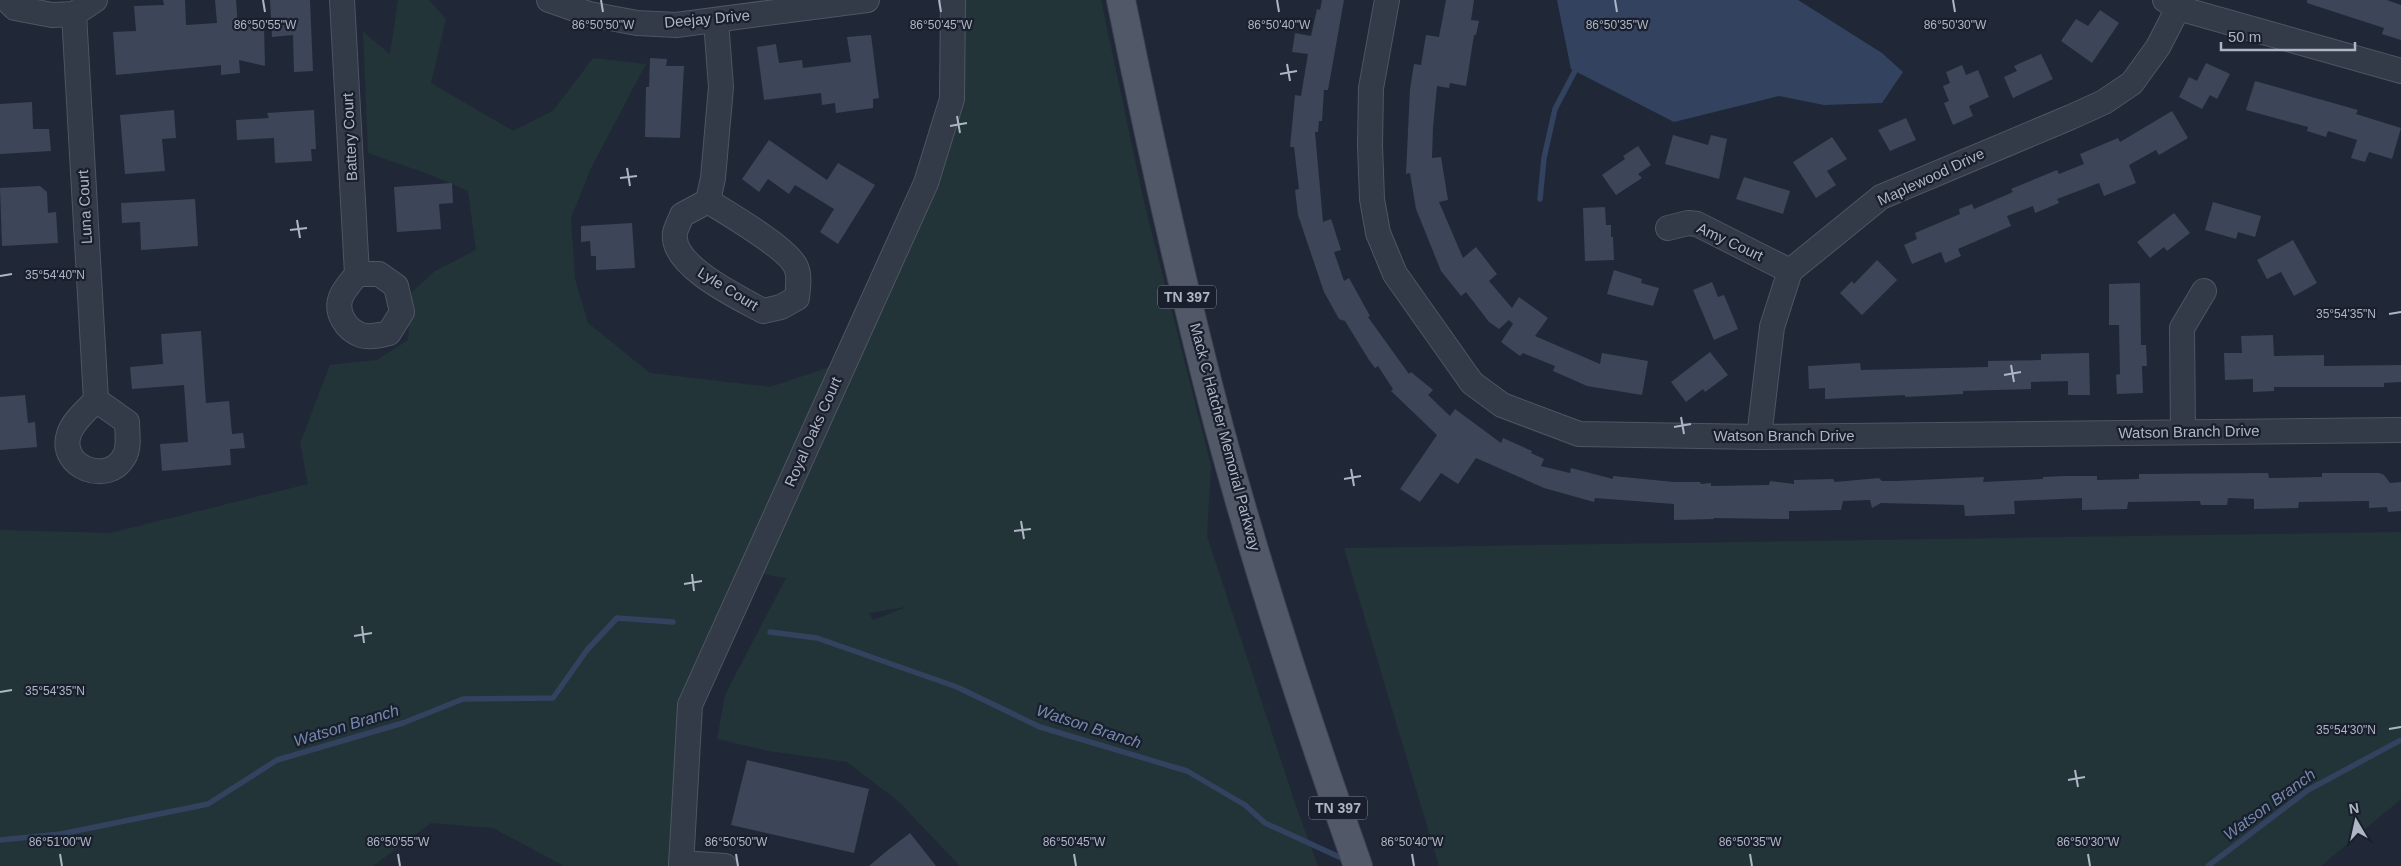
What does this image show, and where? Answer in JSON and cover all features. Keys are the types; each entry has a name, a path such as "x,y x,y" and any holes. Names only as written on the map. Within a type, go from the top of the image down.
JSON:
{"main road":[{"name":"Mack C Hatcher Memorial Parkway","path":"1121,0 1150,140 1220,428 1317,750 1358,866"}],"street":[{"path":"7,0 15,8 52,14 74,14 95,0"},
{"name":"Battery Court","path":"342,0 357,274"},
{"name":"Deejay Drive","path":"549,0 589,14 637,23 676,25 867,0"},
{"name":"Royal Oaks Court","path":"681,864 690,705 926,183 952,99 953,0"},
{"name":"Watson Branch Drive","path":"1387,0 1371,88 1370,145 1372,199 1378,233 1395,274 1472,383 1502,405 1579,434 1758,437 2401,430"},
{"path":"2172,4 2401,71"},
{"name":"Maplewood Drive","path":"1790,271 1882,197 2072,117 2104,102 2132,83 2158,47 2172,4"},
{"name":"Luna Court","path":"74,14 96,400"},
{"path":"708,201 713,178 721,87 716,20"},
{"name":"Lyle Court","path":"708,201 766,238 796,265 799,280 797,298 781,308 763,311 718,286 682,257 675,234 682,215 708,201"},
{"name":"Amy Court","path":"1668,228 1688,223 1697,224 1790,271"},
{"path":"1758,437 1772,326 1790,271"},
{"path":"2183,432 2182,328 2204,291"},
{"path":"681,864 724,866"}],"shaded area":[{"path":"398,0 429,0 446,19 431,83 513,131 553,111 593,58 646,64 591,168 571,218 575,279 588,323 650,373 770,387 845,362 952,99 955,0 1101,0 1144,202 1211,466 1207,536 1298,812 1318,866 960,866 898,801 847,762 769,751 717,739 725,695 786,578 751,572 690,705 681,866 564,866 493,828 431,823 373,866 0,866 0,530 110,533 308,484 300,443 330,365 377,360 408,340 412,292 435,271 476,250 468,191 431,175 368,153 363,32 390,54","holes":["906,607 873,620 869,613"]},
{"path":"2401,532 2401,799 2321,866 1439,866 1344,548"}],"water":[{"path":"1557,0 1798,0 1882,53 1903,72 1882,103 1824,105 1779,96 1674,122 1571,69"}],"building":[{"path":"163,0 185,0 186,25 217,23 215,0 236,0 238,27 264,26 265,66 239,60 240,73 221,75 221,65 116,75 113,32 136,31 134,6 164,5"},
{"path":"270,0 310,0 313,71 294,72 293,35 272,37"},
{"path":"1322,0 1344,0 1328,90 1324,90 1322,121 1319,121 1318,132 1315,132 1323,222 1331,219 1341,250 1334,252 1344,281 1349,278 1370,316 1368,317 1409,374 1411,372 1433,390 1428,395 1450,416 1455,409 1501,443 1503,438 1532,451 1531,453 1544,459 1541,466 1570,473 1571,468 1613,479 1613,476 1674,482 1700,482 1701,484 1711,483 1711,486 1769,485 1770,481 1794,484 1794,480 1833,479 1835,482 1879,478 1882,481 1896,481 1984,477 1983,482 2064,476 2097,476 2097,480 2139,479 2139,474 2268,473 2269,478 2322,477 2322,473 2379,473 2384,475 2390,483 2401,482 2401,511 2388,512 2387,507 2369,508 2369,501 2299,502 2298,508 2254,509 2254,499 2228,498 2227,505 2201,505 2200,501 2128,502 2127,509 2082,510 2082,498 2014,501 2015,514 1965,516 1964,505 1881,503 1872,508 1870,500 1843,501 1841,510 1789,511 1789,519 1714,518 1674,520 1674,504 1595,498 1594,502 1544,488 1476,458 1458,484 1441,473 1420,502 1400,489 1437,435 1391,391 1393,389 1378,366 1375,368 1345,321 1339,319 1324,292 1298,215 1295,190 1299,189 1294,147 1290,147 1295,95 1301,96 1308,54 1292,52 1295,33 1311,36 1317,9 1320,10"},
{"path":"1446,0 1474,0 1471,20 1479,21 1476,35 1474,35 1466,86 1450,83 1449,88 1437,86 1433,127 1432,158 1441,157 1448,200 1439,202 1463,258 1476,247 1497,274 1489,281 1512,308 1519,297 1548,318 1535,336 1600,364 1602,353 1648,361 1642,395 1587,386 1553,371 1555,366 1523,353 1520,356 1501,342 1513,324 1509,320 1499,329 1489,322 1466,292 1461,296 1441,271 1416,209 1410,173 1406,174 1410,89 1414,64 1421,65 1426,35 1439,37"},
{"path":"2307,0 2387,0 2401,5 2401,40 2382,34 2384,28 2307,3"},
{"path":"2100,10 2119,23 2092,63 2061,41 2076,19 2088,26"},
{"path":"871,35 879,98 873,99 873,108 836,113 835,103 822,105 821,93 764,100 757,47 776,44 779,63 802,60 803,68 851,62 847,37"},
{"path":"2041,54 2053,79 2013,98 2004,77 2017,71 2014,66"},
{"path":"650,58 667,59 666,66 684,66 680,138 645,137 646,87 649,87"},
{"path":"2206,63 2230,74 2217,99 2210,95 2202,109 2179,97 2189,77 2197,81"},
{"path":"1962,65 1966,75 1978,70 1989,97 1969,106 1973,116 1953,125 1944,103 1949,101 1943,86 1950,83 1946,72"},
{"path":"2255,81 2358,110 2356,114 2401,128 2392,159 2369,152 2365,162 2351,158 2357,140 2328,131 2326,137 2307,131 2308,127 2246,110"},
{"path":"32,102 33,129 49,129 51,151 0,154 0,104"},
{"path":"174,110 176,138 162,139 165,171 125,174 120,115"},
{"path":"314,110 316,149 311,149 312,161 275,163 274,138 237,140 236,120 269,118 267,113"},
{"path":"2172,111 2188,138 2159,155 2156,150 2129,165 2136,183 2104,196 2099,183 2057,199 2059,203 2035,213 2033,206 2007,216 2011,226 1958,249 1961,256 1945,263 1941,252 1912,264 1904,245 1917,239 1915,233 1960,214 1959,209 1972,204 1974,209 2013,192 2011,189 2057,170 2059,174 2084,164 2080,154 2118,138 2120,142"},
{"path":"1906,118 1916,140 1890,151 1878,130"},
{"path":"1673,135 1708,145 1711,135 1727,139 1719,179 1665,164"},
{"path":"1832,137 1847,159 1827,171 1836,185 1816,198 1793,162"},
{"path":"769,140 827,180 838,163 875,185 838,244 820,232 834,209 795,185 789,194 768,179 759,192 742,179"},
{"path":"1638,146 1651,165 1638,174 1642,178 1616,195 1602,175 1625,159 1623,156"},
{"path":"1744,177 1790,191 1783,214 1736,199"},
{"path":"452,183 453,203 439,204 441,229 397,232 394,187"},
{"path":"40,186 47,192 48,213 56,212 58,243 2,246 0,188"},
{"path":"195,199 198,246 141,250 140,222 122,223 121,203"},
{"path":"2213,202 2261,216 2255,237 2238,232 2236,239 2205,230"},
{"path":"1605,207 1606,225 1611,225 1614,260 1585,261 1583,208"},
{"path":"2174,213 2190,233 2167,251 2164,247 2150,258 2137,242"},
{"path":"632,223 635,268 596,270 596,256 591,256 590,241 581,242 581,226"},
{"path":"2293,240 2317,283 2294,296 2281,272 2267,279 2257,260"},
{"path":"1877,260 1897,280 1862,315 1840,293 1852,281 1854,284"},
{"path":"1614,270 1642,279 1641,283 1659,288 1653,306 1607,294"},
{"path":"1712,282 1718,297 1724,295 1738,329 1714,340 1693,290"},
{"path":"2140,283 2141,345 2146,345 2147,366 2142,366 2143,393 2117,394 2116,375 2120,374 2119,325 2109,325 2109,284"},
{"path":"201,331 206,403 229,401 232,434 243,433 245,448 230,449 231,465 162,471 160,444 188,442 184,385 132,389 130,367 163,364 161,334"},
{"path":"2273,335 2274,356 2324,355 2324,366 2401,365 2401,382 2384,383 2384,387 2274,387 2274,391 2253,392 2253,379 2225,380 2224,353 2242,353 2241,336"},
{"path":"1710,352 1728,375 1705,392 1703,389 1686,402 1671,382"},
{"path":"2089,353 2090,395 2068,395 2068,381 2031,382 2031,389 1963,391 1963,394 1905,397 1905,395 1825,399 1825,388 1809,389 1808,366 1860,363 1861,370 1988,367 1988,361 2041,360 2041,354"},
{"path":"25,395 28,423 35,422 37,447 0,450 0,397"},
{"path":"747,760 869,789 854,853 731,825"},
{"path":"910,833 936,866 869,866 888,850"}],"waterway":[{"path":"1540,199 1544,158 1555,109 1575,71"},
{"name":"Watson Branch","path":"0,840 61,834 208,804 277,760 403,723 463,699 553,698 587,650 617,618 673,622"},
{"name":"Watson Branch","path":"770,632 817,638 957,687 1040,727 1187,771 1245,805 1265,823 1348,861"},
{"name":"Watson Branch","path":"2208,866 2308,790 2401,740"}]}
